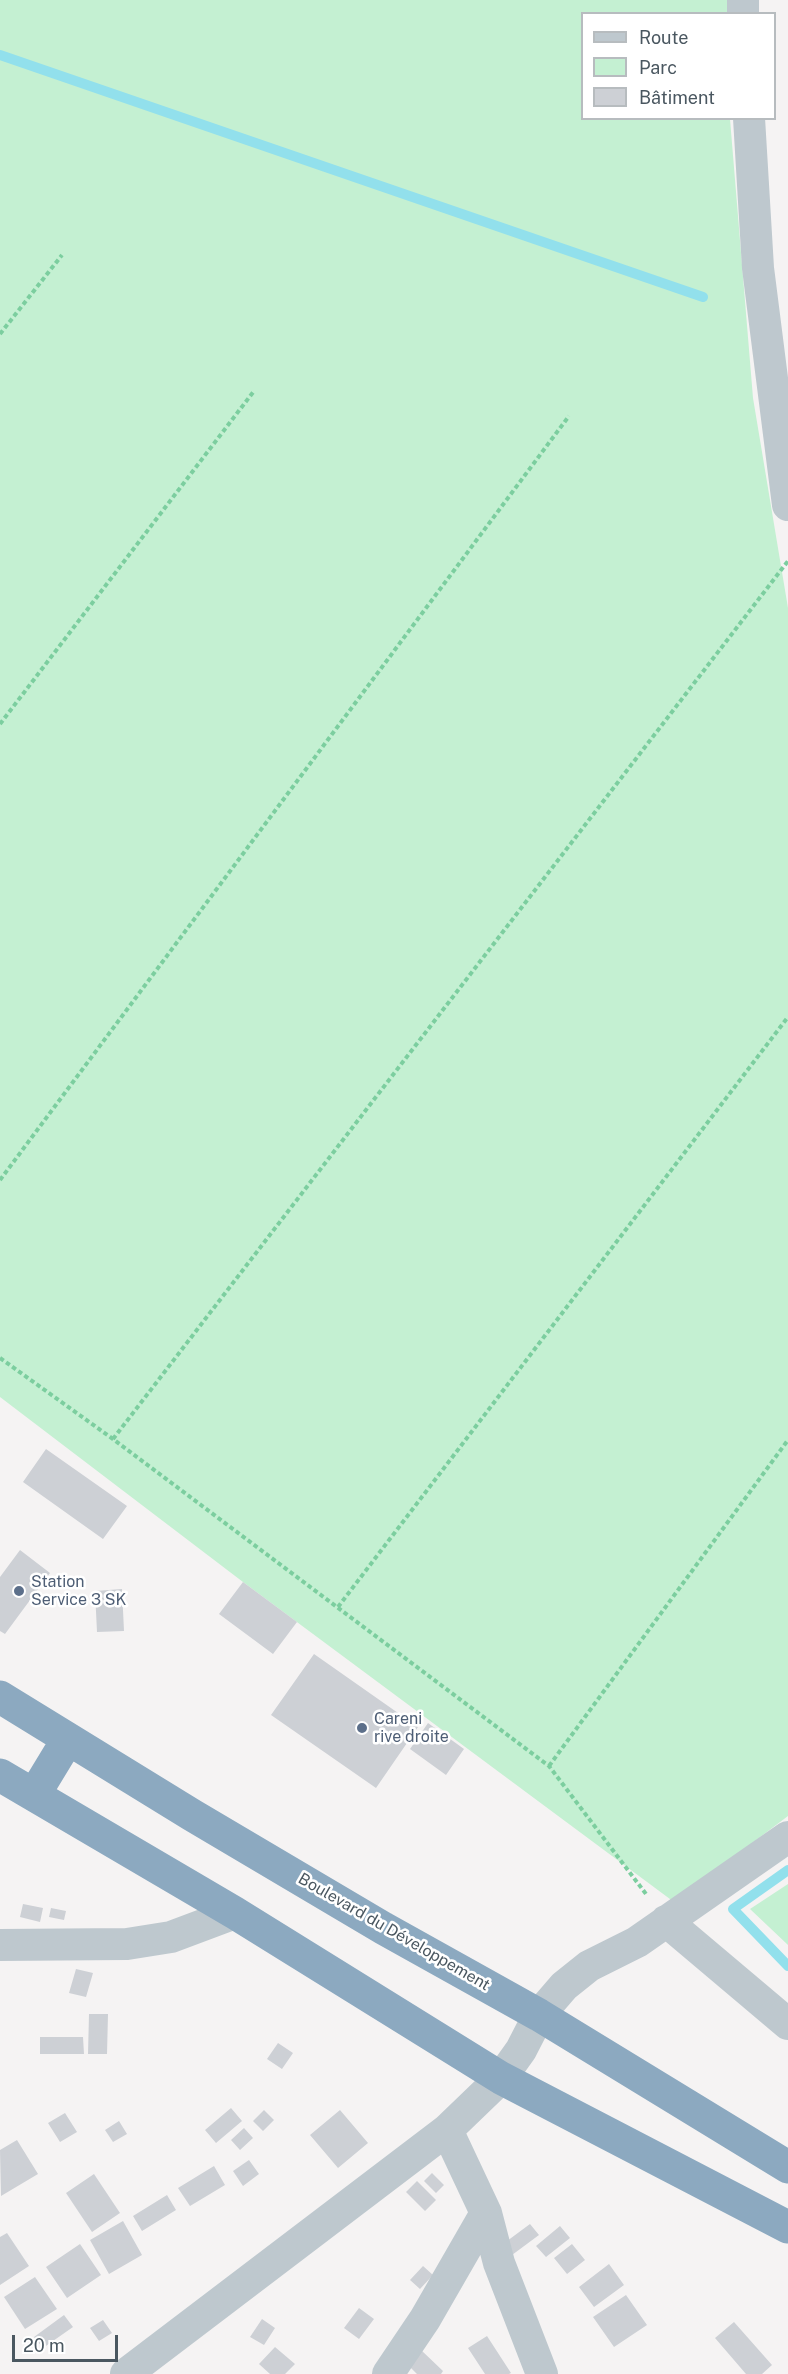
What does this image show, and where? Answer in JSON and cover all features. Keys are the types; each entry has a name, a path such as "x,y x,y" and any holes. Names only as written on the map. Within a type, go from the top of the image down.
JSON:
{"highway":[{"name":"Boulevard du Développement","path":"0,1697 192,1815 373,1922 539,2015 788,2167"},
{"path":"33,1795 68,1739"},
{"path":"0,1775 235,1913 501,2078 788,2227"}],"street":[{"path":"749,120 758,268 788,505"},
{"path":"126,2374 447,2130 501,2078 521,2050 539,2015 564,1986 589,1966 637,1942 788,1837"},
{"path":"0,1946 127,1944 171,1937 235,1913"},
{"path":"666,1921 788,2024"},
{"path":"447,2130 486,2214 499,2263 542,2374"},
{"path":"388,2374 425,2319 486,2214"}],"path":[{"path":"0,334 62,255"},
{"path":"0,724 254,391"},
{"path":"0,1180 569,416"},
{"path":"113,1439 788,561"},
{"path":"338,1607 788,1017"},
{"path":"0,1358 113,1439 549,1766 666,1921"},
{"path":"549,1766 788,1440"}],"green space":[{"path":"0,0 727,0 728,12 581,12 581,120 730,120 753,398 788,608 788,1816 674,1902 243,1582 0,1397"},
{"path":"788,1884 788,1945 750,1909"}],"building":[{"path":"46,1449 127,1506 103,1539 23,1482"},
{"path":"20,1550 50,1573 5,1634 0,1631 0,1577"},
{"path":"243,1582 297,1622 273,1654 219,1614"},
{"path":"122,1589 124,1631 97,1632 95,1591"},
{"path":"314,1654 418,1727 376,1788 271,1715"},
{"path":"428,1723 464,1749 446,1775 410,1749"},
{"path":"23,1904 43,1908 40,1922 20,1917"},
{"path":"51,1908 66,1911 64,1920 49,1917"},
{"path":"76,1969 93,1973 86,1997 69,1993"},
{"path":"89,2014 108,2014 107,2054 88,2054"},
{"path":"40,2037 83,2037 84,2054 40,2054"},
{"path":"278,2043 293,2053 282,2069 267,2059"},
{"path":"231,2108 242,2121 216,2143 205,2130"},
{"path":"264,2110 274,2120 263,2131 253,2121"},
{"path":"340,2110 368,2143 338,2168 310,2135"},
{"path":"65,2113 77,2132 60,2142 48,2123"},
{"path":"119,2121 127,2134 113,2142 105,2130"},
{"path":"244,2128 253,2138 240,2150 231,2140"},
{"path":"17,2140 38,2174 1,2196 0,2150"},
{"path":"249,2160 259,2174 243,2186 233,2171"},
{"path":"214,2166 225,2185 190,2206 178,2188"},
{"path":"432,2173 444,2185 436,2193 424,2181"},
{"path":"94,2174 120,2213 92,2232 66,2193"},
{"path":"417,2181 436,2200 425,2211 406,2192"},
{"path":"167,2195 176,2210 142,2231 133,2216"},
{"path":"123,2221 142,2255 109,2274 90,2240"},
{"path":"530,2224 539,2235 512,2255 503,2244"},
{"path":"560,2226 570,2238 546,2257 536,2246"},
{"path":"7,2233 29,2266 0,2285 0,2237"},
{"path":"80,2244 101,2275 67,2298 46,2267"},
{"path":"572,2244 585,2260 567,2274 554,2258"},
{"path":"609,2264 624,2285 594,2307 579,2287"},
{"path":"423,2266 433,2275 420,2289 410,2280"},
{"path":"35,2277 57,2309 25,2329 4,2297"},
{"path":"626,2295 647,2325 614,2347 593,2317"},
{"path":"359,2308 374,2319 359,2339 344,2328"},
{"path":"64,2315 73,2327 43,2348 34,2337"},
{"path":"262,2319 275,2328 264,2345 250,2337"},
{"path":"103,2320 112,2333 99,2341 90,2328"},
{"path":"734,2322 772,2365 762,2374 746,2374 715,2338"},
{"path":"487,2336 511,2373 485,2374 468,2348"},
{"path":"275,2347 295,2364 285,2374 270,2374 259,2364"},
{"path":"421,2350 443,2371 441,2374 417,2374 407,2364"}],"waterway":[{"path":"0,55 703,297"},
{"path":"788,1870 733,1909 788,1966"}],"place":[{"name":"Station Service 3 SK","path":"19,1591"},
{"name":"Careni rive droite","path":"362,1728"}]}
